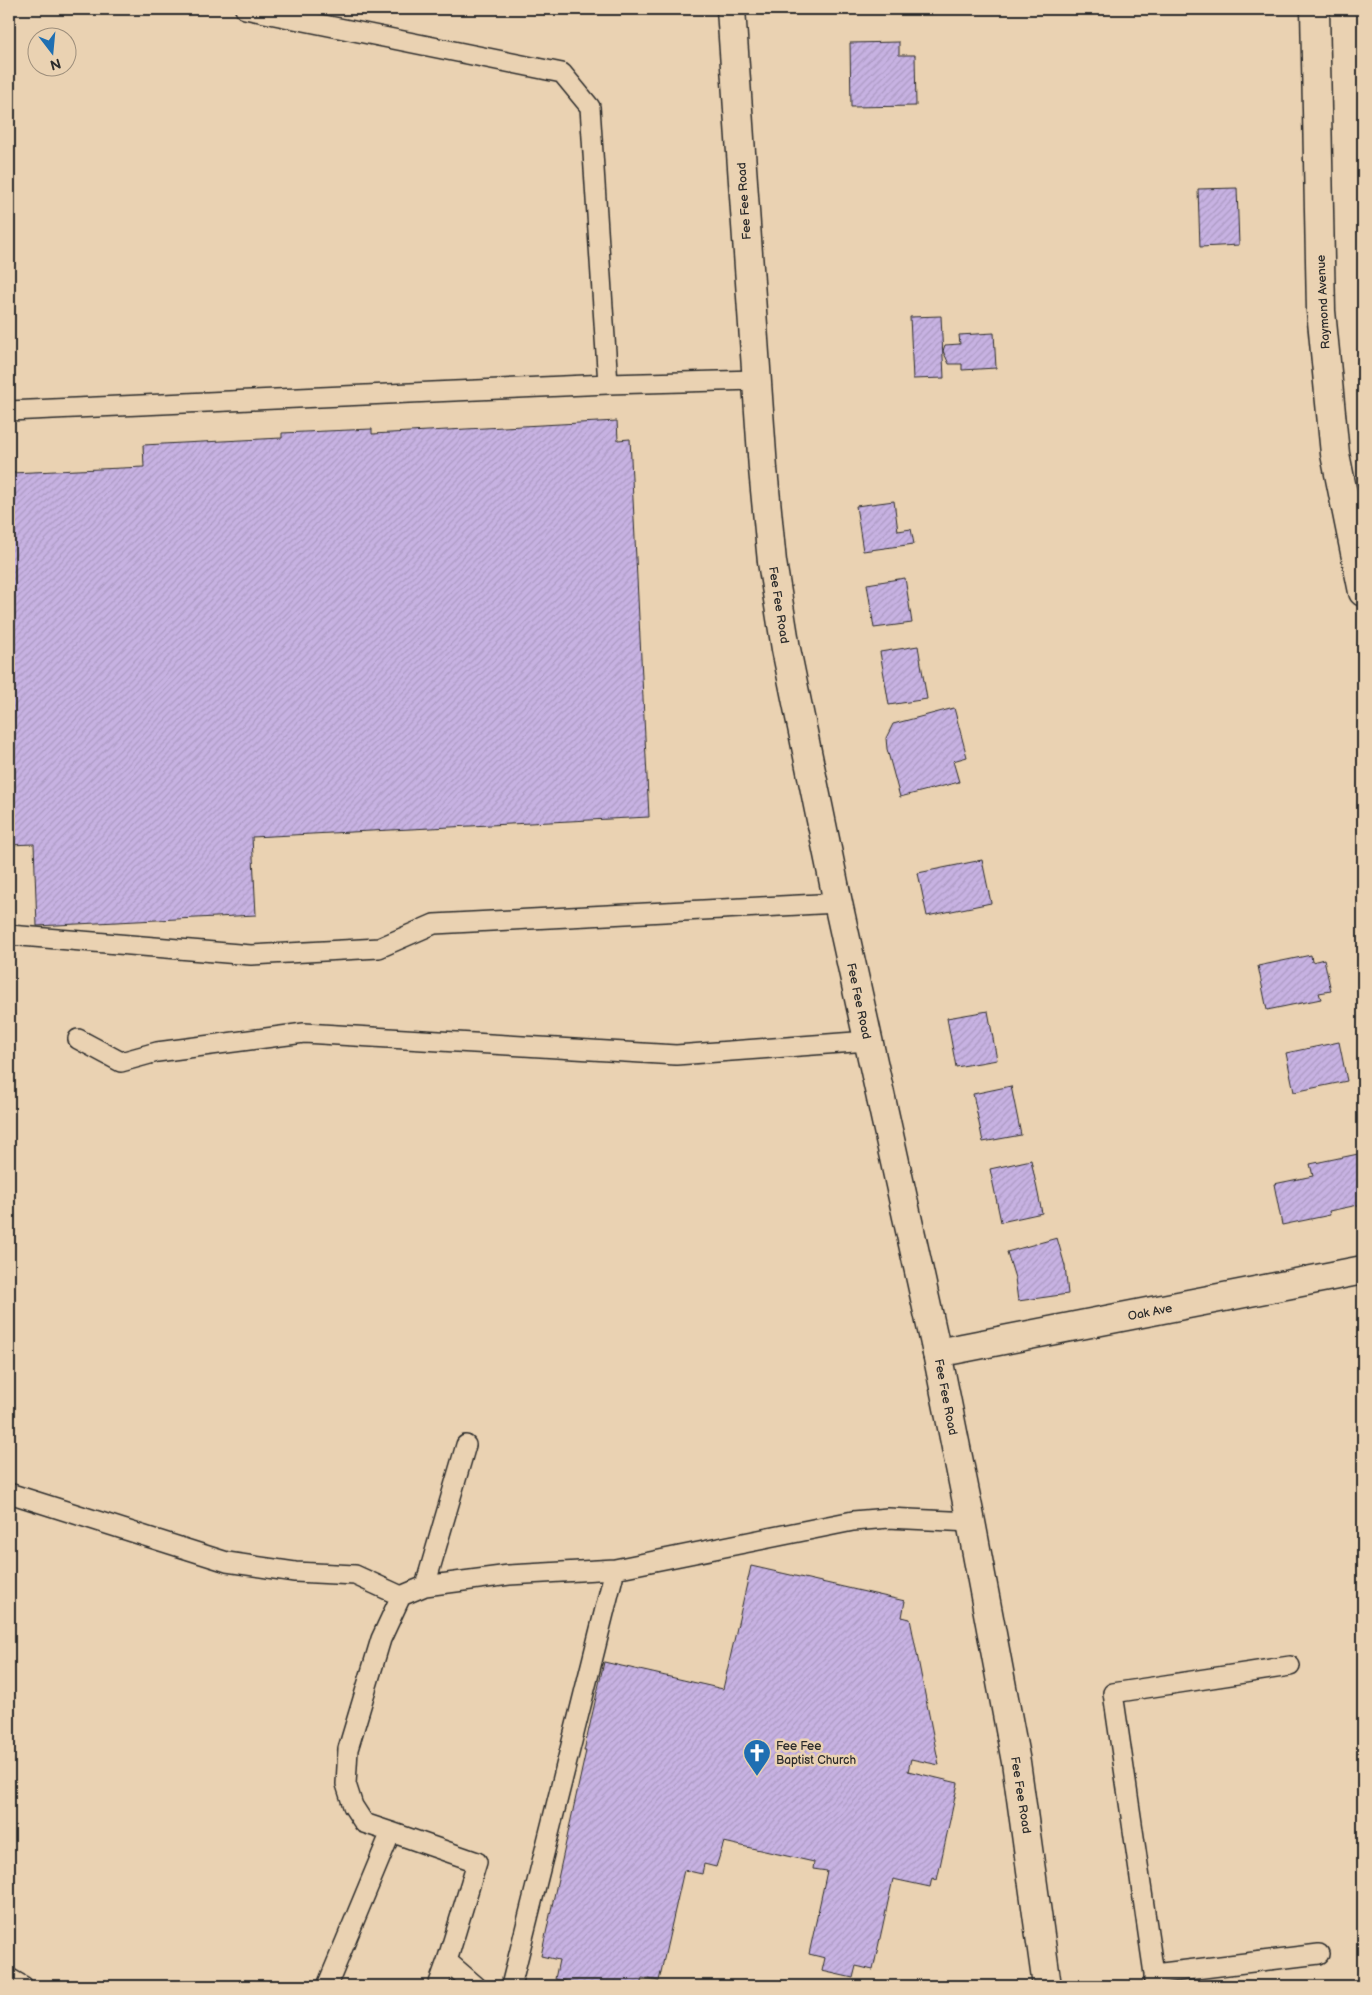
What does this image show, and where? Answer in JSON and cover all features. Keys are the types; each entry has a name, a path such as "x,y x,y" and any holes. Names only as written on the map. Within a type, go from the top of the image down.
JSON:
{"street":[{"name":"Fee Fee Road","path":"728,9 763,469 772,562 784,639 838,902 937,1354 971,1522 1016,1762 1047,1986"},
{"name":"Raymond Avenue","path":"1315,9 1322,311 1335,454 1363,592"},
{"name":"Oak Ave","path":"937,1354 1363,1270"}],"lane":[{"path":"245,9 309,15 562,73 590,108 608,384"},
{"path":"9,412 608,384 756,380"},
{"path":"9,935 251,955 379,948 434,924 838,902"},
{"path":"78,1039 120,1062 156,1052 304,1033 676,1055 868,1041"},
{"path":"425,1586 466,1445"},
{"path":"9,1493 226,1562 295,1572 355,1575 401,1596"},
{"path":"438,1986 477,1862 364,1823 353,1806 346,1784 348,1749 380,1640 401,1596 425,1586 509,1574 615,1569 853,1521 888,1518 971,1522"},
{"path":"511,1986 615,1569"},
{"path":"1290,1666 1113,1693 1154,1980 1319,1954"},
{"path":"327,1986 391,1832"},
{"path":"447,1961 476,1986"},
{"path":"9,1978 23,1986"}],"building":[{"path":"899,42 899,55 915,55 916,106 851,107 850,43"},
{"path":"1237,188 1239,245 1200,247 1198,189"},
{"path":"941,316 944,378 913,379 910,317"},
{"path":"994,333 996,368 962,370 962,364 949,364 943,351 945,345 960,344 959,335"},
{"path":"617,421 618,440 630,439 649,817 252,837 256,915 37,926 34,844 9,845 9,456 11,473 144,467 143,445 282,438 282,433 372,429 372,434"},
{"path":"894,501 898,531 911,529 914,544 863,551 856,506"},
{"path":"905,578 912,623 874,628 867,584"},
{"path":"918,646 927,699 889,705 880,652"},
{"path":"954,708 967,757 953,761 959,782 900,797 887,749 886,738 893,724"},
{"path":"982,860 991,903 927,916 918,873"},
{"path":"1311,955 1312,962 1324,959 1331,991 1319,993 1321,999 1267,1010 1258,966"},
{"path":"988,1011 997,1060 956,1067 947,1018"},
{"path":"1339,1042 1347,1081 1294,1092 1286,1053"},
{"path":"1011,1086 1021,1135 983,1142 973,1094"},
{"path":"1363,1153 1363,1204 1329,1211 1330,1215 1282,1225 1274,1184 1313,1176 1310,1164"},
{"path":"1031,1160 1042,1213 1001,1222 990,1169"},
{"path":"1057,1238 1065,1266 1068,1294 1018,1301 1015,1278 1007,1252"},
{"name":"Fee Fee Baptist Church","path":"751,1566 905,1601 902,1617 910,1619 939,1765 911,1759 908,1771 958,1783 937,1880 932,1878 930,1887 893,1879 873,1970 856,1966 853,1978 822,1971 825,1958 809,1954 827,1871 813,1869 814,1862 724,1842 716,1867 704,1864 702,1874 684,1870 659,1981 642,1978 640,1986 588,1986 555,1979 559,1960 541,1956 604,1662 723,1689"}],"place":[{"name":"Fee Fee Baptist Church","path":"757,1777"}]}
